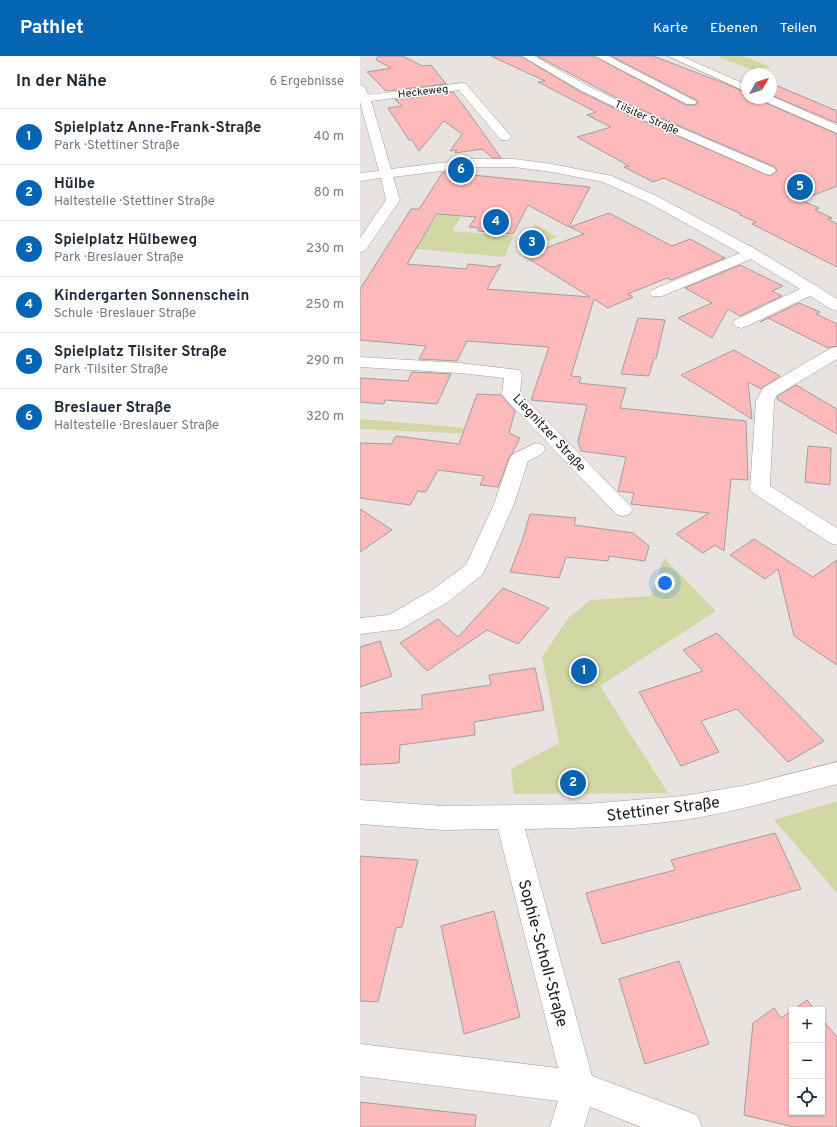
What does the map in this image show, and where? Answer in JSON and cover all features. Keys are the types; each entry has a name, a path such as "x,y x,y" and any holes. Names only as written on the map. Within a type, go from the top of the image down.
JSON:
{"street":[{"name":"Tilsiter Straße","path":"527,56 584,88 645,118 770,171"},
{"path":"600,56 691,102"},
{"path":"673,56 741,86"},
{"name":"Heckeweg","path":"362,95 462,86 505,137"},
{"path":"360,248 393,200 387,173 362,95"},
{"path":"777,103 837,129"},
{"path":"360,177 473,163 514,163 595,176 627,187 752,253 813,289 837,306"},
{"path":"657,294 752,253"},
{"path":"741,323 813,289"},
{"path":"837,352 769,392 764,407 760,489 837,538"},
{"name":"Liegnitzer Straße","path":"360,362 460,368 513,374 511,394 623,509"},
{"path":"360,626 393,623 440,596 475,569 504,504 520,458 536,449"},
{"name":"Stettiner Straße","path":"360,812 443,818 509,819 586,816 683,808 747,796 837,773"},
{"name":"Sophie-Scholl-Straße","path":"509,819 579,1087"},
{"path":"360,1060 579,1087 685,1127"},
{"path":"567,1127 579,1087"}],"green space":[{"path":"743,56 771,67 747,68 718,57"},
{"path":"472,198 452,231 514,236 504,257 415,249 444,207"},
{"path":"535,224 557,237 522,250"},
{"path":"360,419 504,431 513,436 360,429"},
{"path":"664,558 716,611 600,686 668,793 514,794 511,769 559,743 542,657 569,617 591,600 651,596"},
{"path":"837,801 837,893 774,820"}],"building":[{"path":"378,56 403,56 422,66 431,65 446,84 386,91 367,72 391,68 376,60"},
{"path":"491,56 521,56 579,91 618,110 770,176 777,171 775,167 628,104 537,56 594,56 686,105 696,105 698,101 611,56 653,56 741,90 741,104 768,104 837,134 837,186 801,200 819,208 815,210 832,218 828,219 837,224 837,267 752,224 756,222 740,215 741,214 664,178 653,182 624,167 629,166 577,137 611,127 587,115 596,112 538,82 545,81"},
{"path":"777,86 837,111 837,123 777,98"},
{"path":"453,92 501,158 493,158 482,149 455,153 457,150 450,151 462,134 444,121 419,151 412,140 409,140 388,108 402,106 395,100"},
{"path":"443,172 590,187 569,227 528,205 513,234 478,231 479,228 469,227 476,217 437,214 407,264 466,269 468,264 494,267 501,264 487,289 590,297 524,256 584,234 570,227 609,213 672,246 690,239 725,258 671,280 667,278 628,294 633,297 608,308 594,299 571,376 581,377 579,383 626,388 620,408 746,421 748,480 731,479 724,551 715,545 703,553 676,534 709,513 631,504 634,493 618,491 626,457 581,451 578,441 587,405 531,400 549,347 467,341 457,361 419,359 426,346 360,340 360,289 411,209 419,209"},
{"path":"740,265 783,286 772,291 782,296 740,316 728,309 712,338 678,318 712,303 685,288"},
{"path":"799,303 820,312 816,314 837,324 837,346 828,348 768,318"},
{"path":"638,318 665,320 656,359 654,358 649,376 621,374"},
{"path":"734,350 780,376 761,389 748,382 752,419 681,375"},
{"path":"412,372 451,374 437,404 385,400 384,404 360,402 360,378 408,381"},
{"path":"796,385 837,409 837,434 777,399 778,396"},
{"path":"477,394 501,395 515,411 509,433 520,438 509,458 498,487 480,485 484,476 438,470 426,492 418,491 410,505 360,498 360,443 391,444 396,436 459,444"},
{"path":"808,446 831,448 830,485 805,482"},
{"path":"360,509 392,530 360,552"},
{"path":"530,514 576,518 574,525 633,533 649,546 645,561 609,556 608,561 566,557 559,578 510,572 522,541"},
{"path":"754,539 813,577 837,560 837,665 794,636 778,569 765,579 730,555"},
{"path":"503,588 549,608 518,644 487,630 427,671 400,643 438,619 458,637"},
{"path":"717,633 824,741 788,762 737,709 701,721 719,752 681,766 639,692 703,671 683,650"},
{"path":"380,641 392,676 360,687 360,647"},
{"path":"535,668 544,710 474,722 475,735 400,745 399,763 360,765 360,713 422,709 422,695 491,685 489,675"},
{"path":"775,833 801,889 602,944 586,893 675,870 671,860"},
{"path":"360,856 418,860 402,927 396,928 378,1002 360,1001"},
{"path":"494,911 520,1017 464,1034 441,926"},
{"path":"679,961 709,1044 645,1064 619,979"},
{"path":"807,1000 813,1007 797,1007"},
{"path":"774,1008 781,1018 789,1013 789,1115 825,1115 825,1023 837,1037 837,1127 794,1127 744,1115 753,1023"},
{"path":"360,1102 476,1115 475,1127 360,1127"}],"place":[{"name":"Breslauer Straße","path":"461,170"},
{"name":"Spielplatz Tilsiter Straße","path":"800,187"},
{"name":"Kindergarten Sonnenschein","path":"496,222"},
{"name":"Spielplatz Hülbeweg","path":"532,243"},
{"name":"Spielplatz Anne-Frank-Straße","path":"584,671"},
{"name":"Hülbe","path":"573,783"}]}
